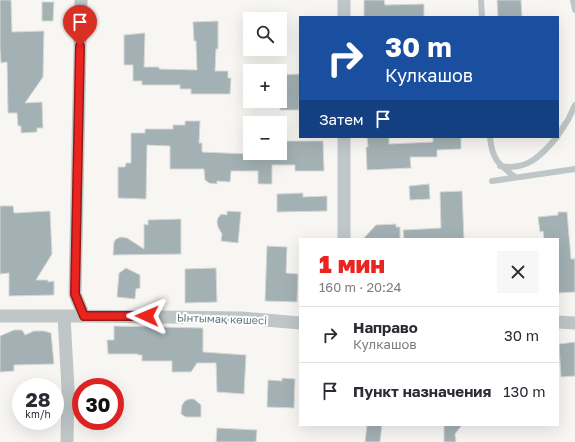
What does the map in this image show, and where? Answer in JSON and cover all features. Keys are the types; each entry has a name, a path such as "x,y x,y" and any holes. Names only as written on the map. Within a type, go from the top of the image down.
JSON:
{"street":[{"path":"81,0 75,294 84,316"},
{"path":"344,0 344,16"},
{"path":"344,138 344,238"},
{"name":"Ынтымақ көшесі","path":"0,316 241,318 299,324"},
{"path":"64,316 68,389 67,442"},
{"path":"559,322 575,323"}],"lane":[{"path":"481,0 482,16"},
{"path":"572,0 575,10"},
{"path":"559,133 568,120 575,105"},
{"path":"490,138 491,151 500,166 515,177"},
{"path":"500,166 509,168 519,167 534,161 546,151 556,138"},
{"path":"492,180 575,169"}],"building":[{"path":"0,0 11,0 12,32 44,31 43,77 25,103 42,102 43,128 37,128 37,132 21,133 21,126 18,126 17,113 8,113 7,62 1,63"},
{"path":"364,0 384,0 385,5 424,4 424,16 364,16"},
{"path":"497,0 521,0 522,16 498,16"},
{"path":"42,2 54,2 53,21 42,21"},
{"path":"218,21 218,49 216,49 215,71 228,71 228,78 231,78 230,94 191,94 191,89 180,89 180,85 142,85 142,81 133,81 133,65 124,65 124,35 145,33 144,67 197,70 196,41 194,41 193,22"},
{"path":"299,74 299,110 280,110 280,108 287,108 287,75"},
{"path":"185,121 200,121 199,143 202,143 202,152 243,154 243,160 287,160 287,141 323,141 324,171 295,171 295,165 272,165 272,184 258,184 258,171 231,171 230,182 217,181 217,184 209,183 205,180 204,169 170,169 170,146 147,145 146,199 118,198 118,167 125,167 126,163 131,163 131,133 145,133 145,129 173,129 173,125 185,125"},
{"path":"367,138 389,138 389,144 433,142 433,138 461,138 461,149 437,150 437,157 410,157 411,168 367,170 366,147 368,147"},
{"path":"429,184 430,199 410,200 409,186"},
{"path":"462,191 464,238 404,238 403,230 441,228 440,192"},
{"path":"303,193 303,197 327,196 327,211 277,212 277,194"},
{"path":"0,206 13,206 14,213 50,211 52,254 36,280 48,280 48,282 54,281 54,295 9,296 9,273 0,274"},
{"path":"227,211 241,212 238,243 221,241 222,234 217,222 221,214 227,215"},
{"path":"558,212 567,212 571,259 575,259 575,292 559,293 559,238 544,238 543,231 540,232 538,217 558,215"},
{"path":"181,219 181,254 113,255 114,242 116,239 121,237 127,238 144,249 144,224 148,225 148,220"},
{"path":"396,224 396,227 400,227 400,238 364,238 376,225"},
{"path":"267,246 287,247 286,273 298,274 297,302 265,301"},
{"path":"126,268 140,275 140,288 136,289 135,299 117,297 119,273"},
{"path":"216,268 217,302 185,303 185,269"},
{"path":"114,326 203,328 203,352 246,355 244,394 217,392 216,363 197,363 191,372 172,372 172,361 142,361 142,355 138,354 108,354 107,340 114,340"},
{"path":"14,330 22,330 25,335 34,331 51,333 54,364 14,365 14,371 0,372 0,336"},
{"path":"575,342 575,376 561,377 559,344"},
{"path":"282,378 295,379 294,408 267,407 268,380 282,381"},
{"path":"189,399 194,399 201,405 201,417 186,417 181,414 182,405"},
{"path":"367,426 382,426 380,442 365,442"},
{"path":"444,426 461,426 455,434 456,442 444,442"},
{"path":"217,428 257,430 256,442 216,442"}],"route":[{"path":"80,46 75,294 84,316 147,316"}]}
